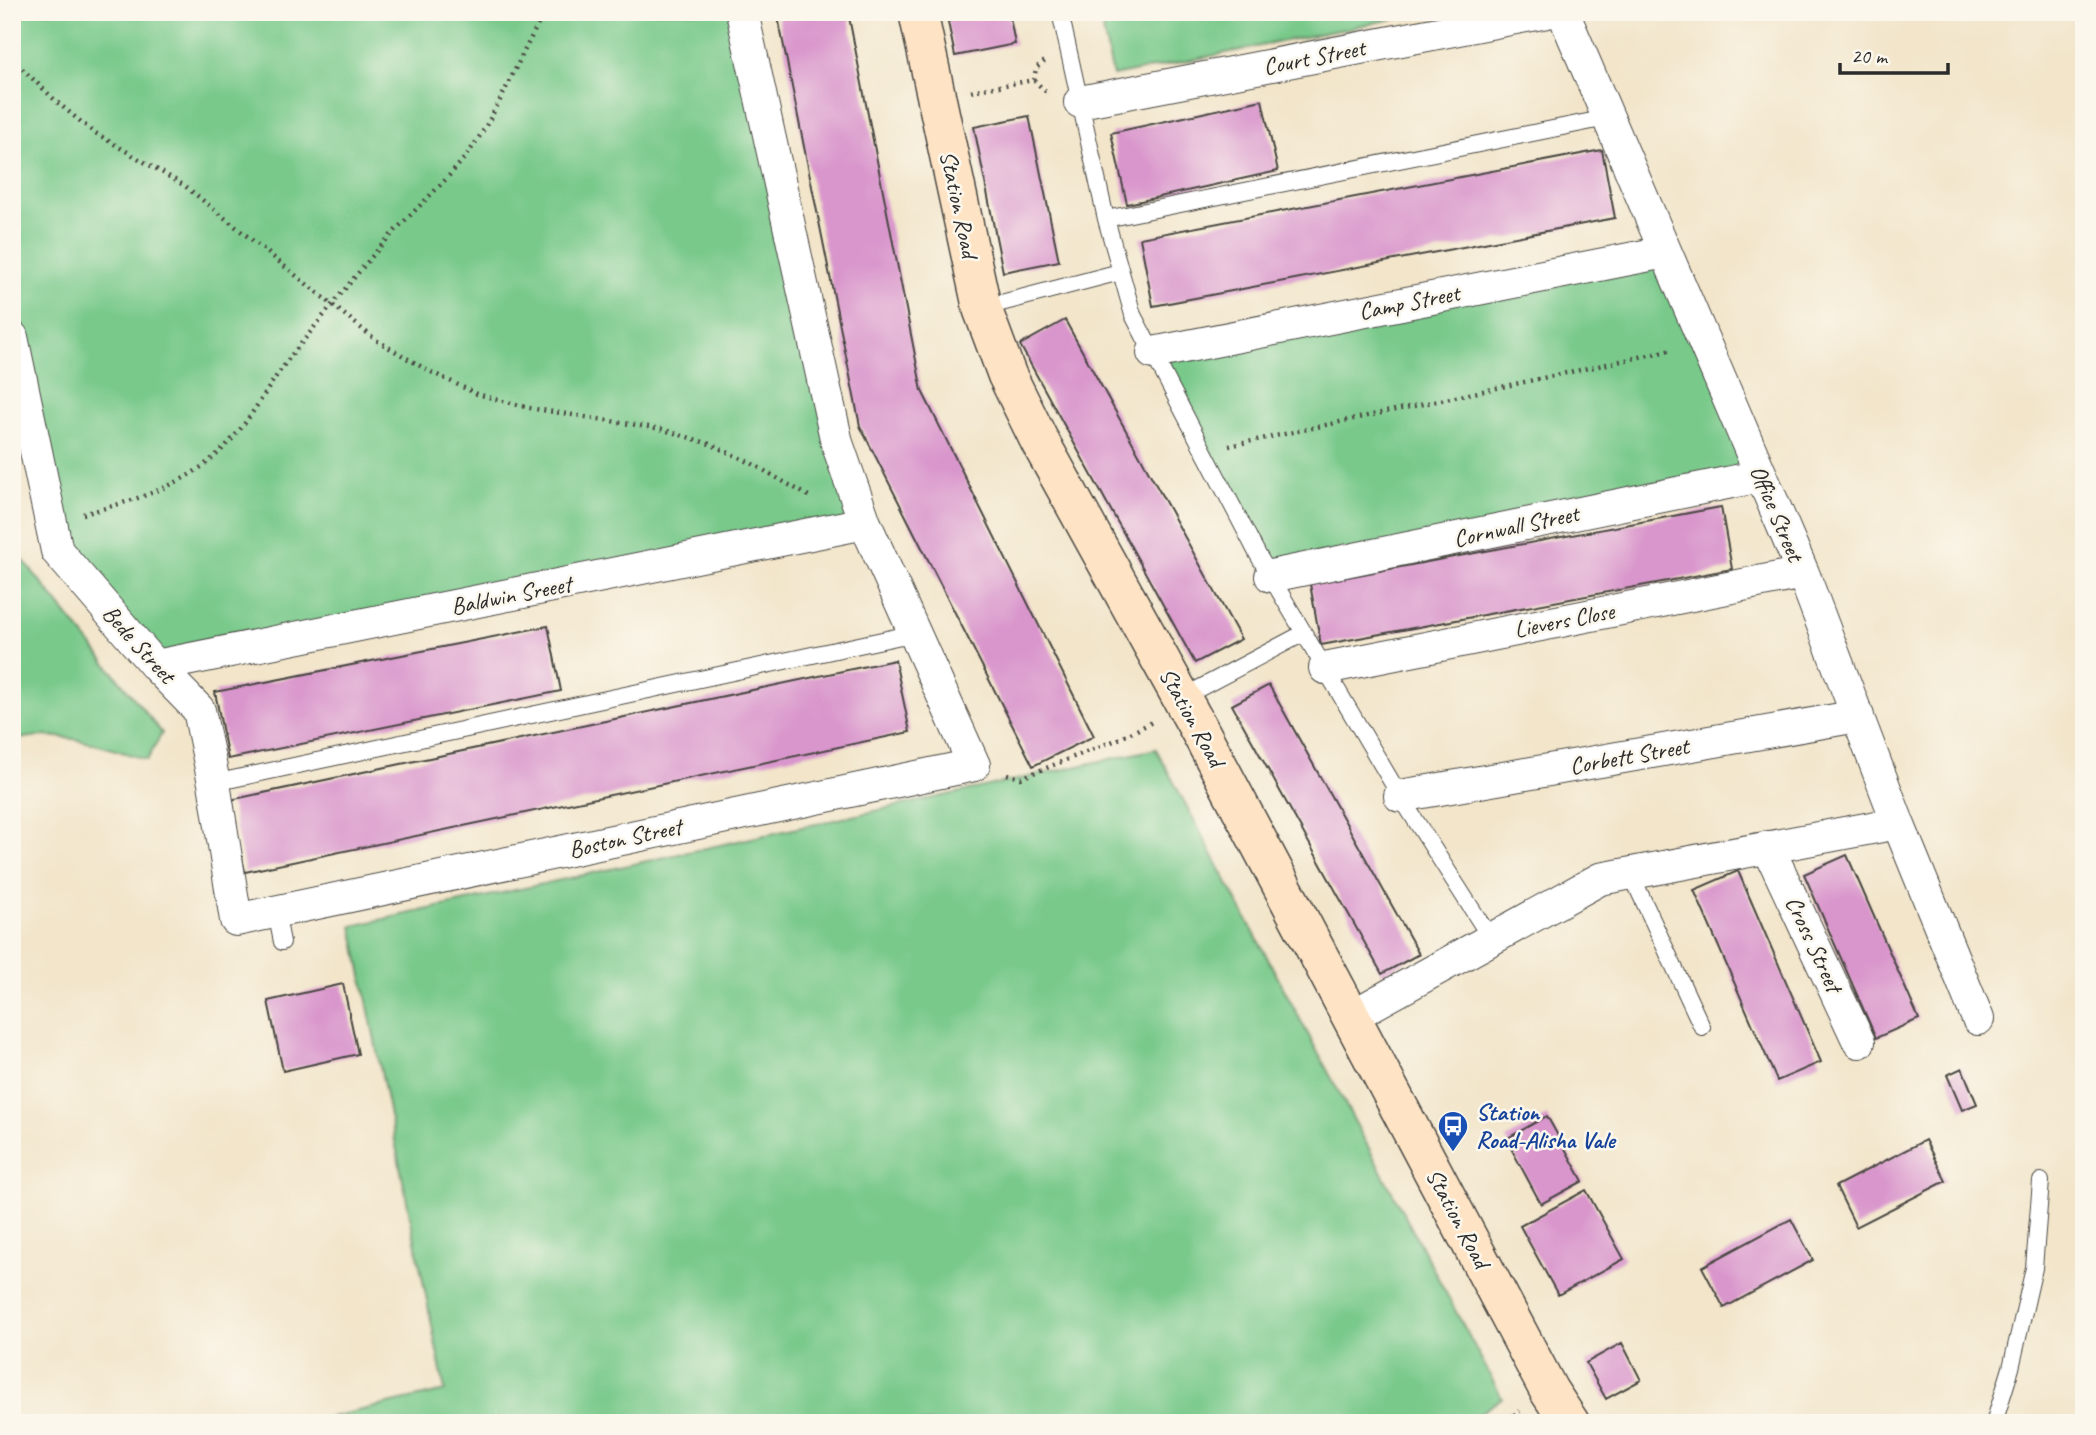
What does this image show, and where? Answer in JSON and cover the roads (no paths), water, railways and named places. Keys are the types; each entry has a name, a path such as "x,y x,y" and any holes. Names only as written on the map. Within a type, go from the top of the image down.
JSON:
{"main road":[{"name":"Station Road","path":"918,12 982,308 1007,375 1039,440 1352,1016 1549,1391 1570,1423"}],"street":[{"path":"742,12 837,443 865,523 915,633"},
{"name":"Court Street","path":"1080,102 1547,12"},
{"name":"Office Street","path":"1563,12 1803,573 1898,823 1978,1019"},
{"name":"Camp Street","path":"1153,353 1665,252"},
{"name":"Bede Street","path":"12,337 57,551 156,666 199,710 214,783 236,920 279,927"},
{"name":"Cornwall Street","path":"1271,576 1761,476"},
{"name":"Baldwin Sreeet","path":"156,666 865,523"},
{"name":"Lievers Close","path":"1325,668 1803,573"},
{"name":"Boston Street","path":"279,927 974,765 915,633"},
{"name":"Corbett Street","path":"1401,796 1858,716"},
{"path":"1352,1016 1600,879 1898,823"},
{"name":"Cross Street","path":"1768,847 1859,1042"}],"lane":[{"path":"1060,12 1106,219 1133,315 1271,576 1401,796 1491,939"},
{"path":"1106,219 1607,118"},
{"path":"982,308 1120,272"},
{"path":"214,783 915,633"},
{"path":"1181,698 1304,633"},
{"path":"1630,872 1702,1027"},
{"path":"1994,1423 2011,1368 2034,1268 2041,1181"}],"place":[{"name":"Station Road-Alisha Vale","path":"1453,1153"}]}
